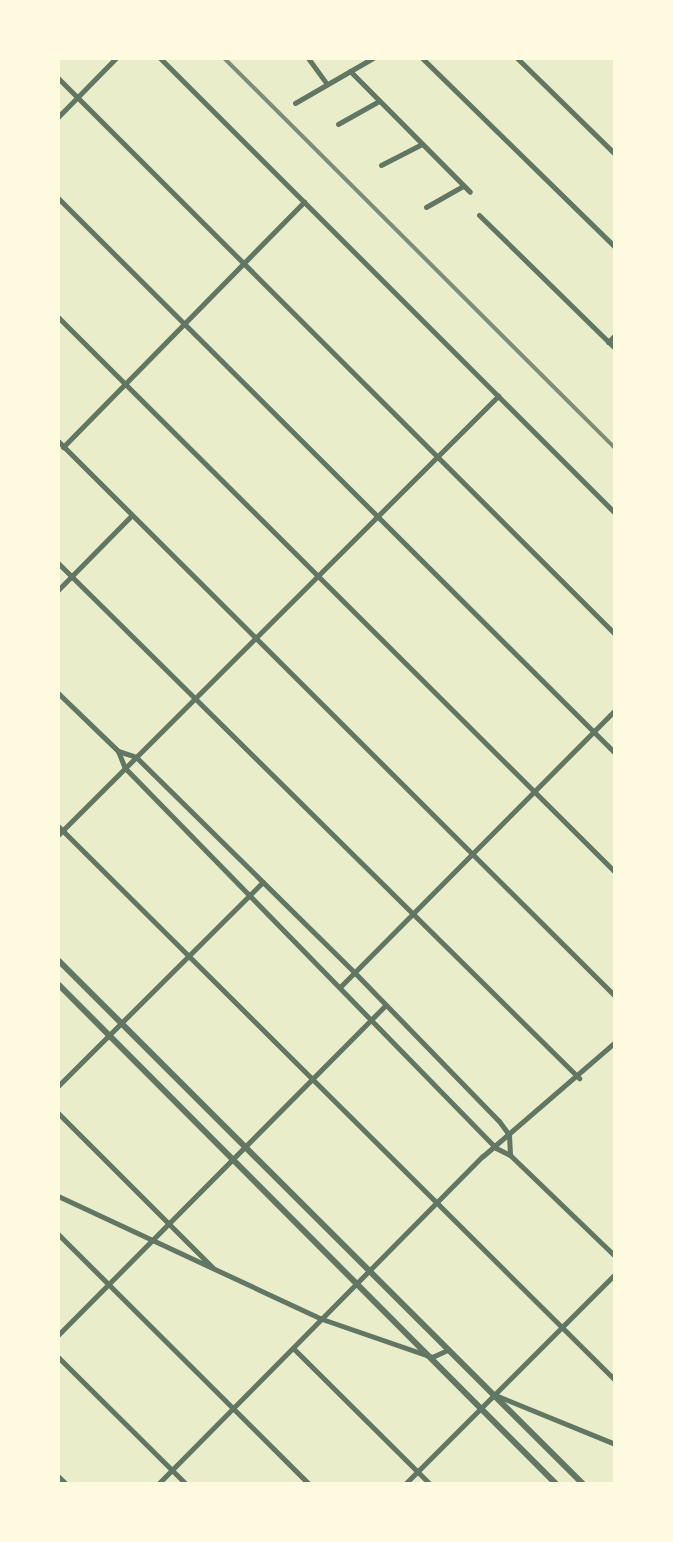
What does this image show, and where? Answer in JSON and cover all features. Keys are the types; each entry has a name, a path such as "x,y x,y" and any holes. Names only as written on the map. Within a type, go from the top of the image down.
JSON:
{"street":[{"path":"58,117 116,58"},
{"path":"160,58 615,513"},
{"path":"308,58 327,84"},
{"path":"295,103 373,58"},
{"path":"422,58 615,247"},
{"path":"517,58 615,154"},
{"path":"350,71 470,192"},
{"path":"58,78 615,634"},
{"path":"338,124 379,101"},
{"path":"381,165 422,144"},
{"path":"426,207 463,186"},
{"path":"58,198 615,753"},
{"path":"63,447 304,202"},
{"path":"479,215 615,348"},
{"path":"58,317 615,872"},
{"path":"608,342 615,335"},
{"path":"498,396 60,830 615,1380"},
{"path":"58,441 615,996"},
{"path":"58,590 132,515"},
{"path":"58,563 579,1078"},
{"path":"58,693 118,751 125,768 496,1148 510,1155 615,1256"},
{"path":"340,987 615,710"},
{"path":"118,751 136,757 355,973 509,1135 510,1155"},
{"path":"58,1086 263,882"},
{"path":"58,960 583,1484"},
{"path":"58,984 556,1484"},
{"path":"58,1335 386,1005"},
{"path":"158,1484 436,1202 509,1135 579,1078 615,1042"},
{"path":"58,1113 217,1272"},
{"path":"58,1196 151,1242 322,1319 432,1357 448,1350"},
{"path":"58,1234 309,1484"},
{"path":"405,1484 615,1274"},
{"path":"293,1348 430,1484"},
{"path":"58,1357 186,1484"},
{"path":"494,1395 615,1444"},
{"path":"58,1476 66,1484"}],"railway":[{"path":"224,58 615,448"}]}
